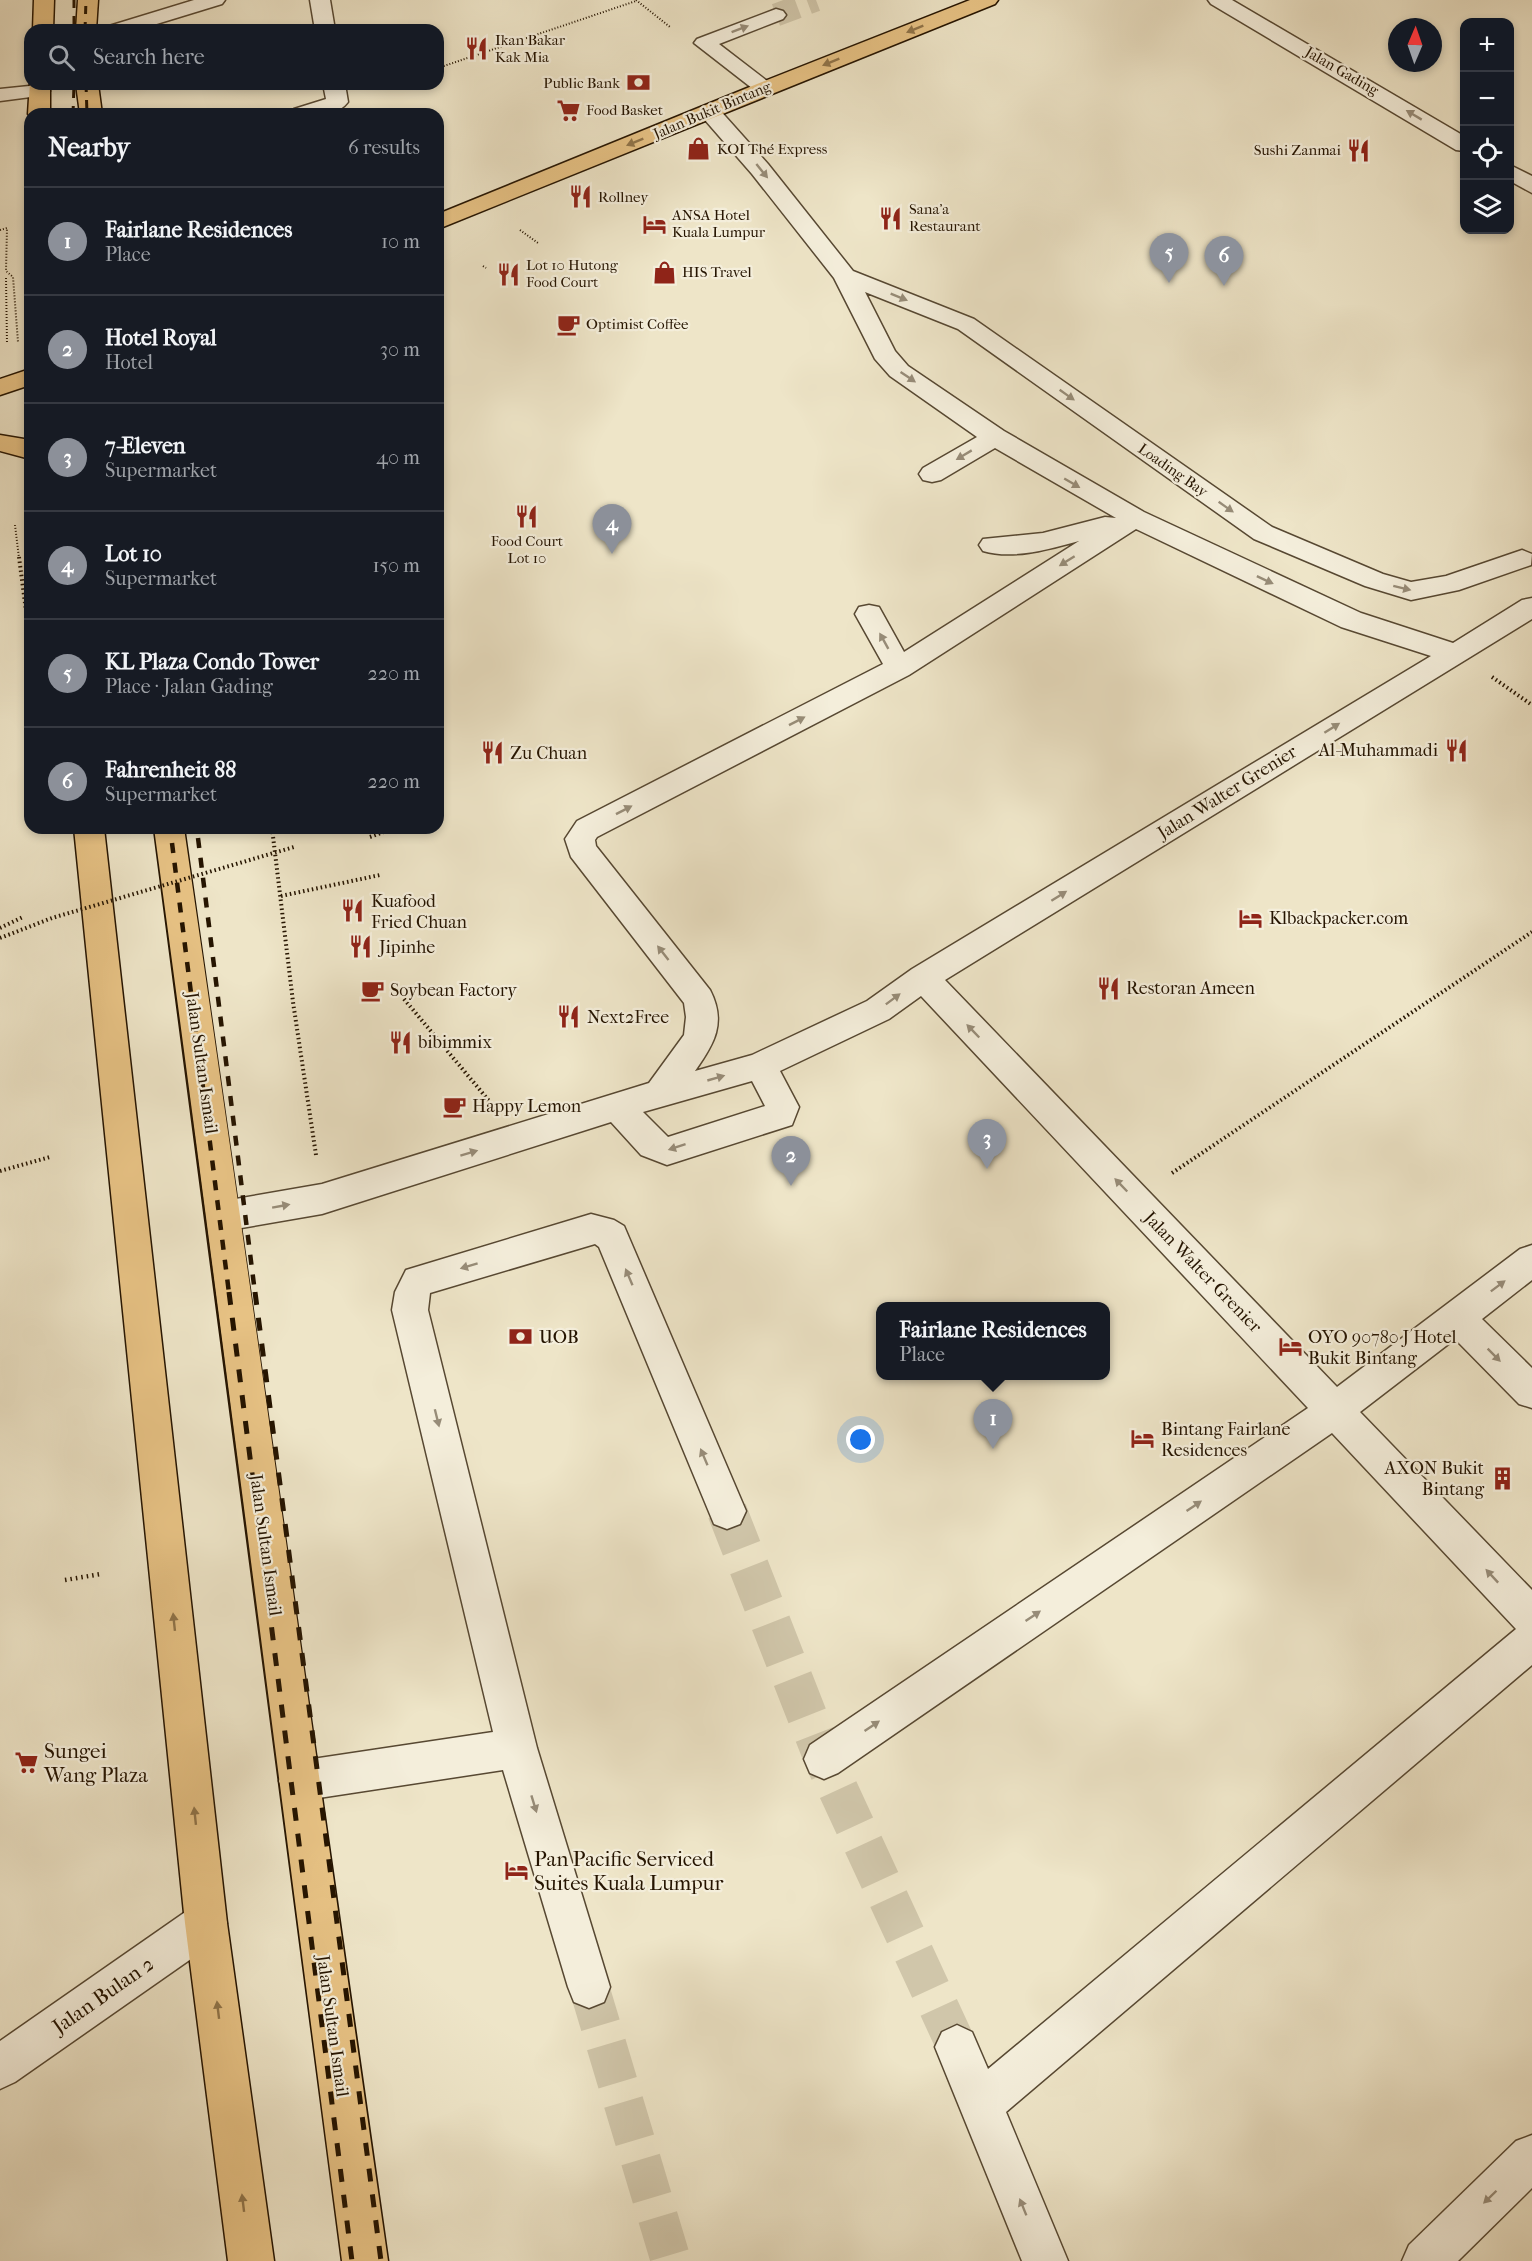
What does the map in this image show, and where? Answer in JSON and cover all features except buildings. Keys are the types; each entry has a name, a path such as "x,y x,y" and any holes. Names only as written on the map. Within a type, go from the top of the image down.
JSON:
{"main road":[{"path":"43,24 44,0"},
{"path":"86,24 88,0"},
{"name":"Jalan Bukit Bintang","path":"444,220 764,88 988,0"},
{"path":"39,90 39,108"},
{"path":"88,90 90,108"},
{"path":"0,387 24,379"},
{"path":"0,443 24,448"},
{"path":"90,834 206,1923 251,2261"},
{"name":"Jalan Sultan Ismail","path":"171,834 224,1216 243,1379 365,2261"}],"street":[{"path":"136,24 215,0"},
{"path":"320,0 324,24"},
{"name":"Jalan Gading","path":"1218,0 1460,143"},
{"path":"764,88 704,43 776,15"},
{"path":"0,95 24,90"},
{"path":"320,108 337,102 335,90"},
{"path":"709,112 760,169 845,276 884,354 899,371 995,437 1135,518 1351,620 1454,653"},
{"path":"1514,175 1532,186"},
{"name":"Loading Bay","path":"845,276 966,324 1263,533 1354,572 1411,591 1450,584 1527,554"},
{"path":"932,474 995,437"},
{"path":"992,544 1043,542 1135,518"},
{"path":"660,1094 700,1038 702,1017 699,999 582,849 580,838 587,829 899,668 1135,518"},
{"path":"1502,624 1513,580 1527,554"},
{"name":"Jalan Walter Grenier","path":"224,1216 322,1199 617,1106 760,1066 878,1010 923,978 1532,607"},
{"path":"870,614 899,668"},
{"name":"Jalan Walter Grenier","path":"923,978 1532,1618"},
{"path":"617,1106 653,1145 667,1150 780,1115 783,1107 760,1066"},
{"path":"589,1987 517,1748 410,1310 412,1292 418,1281 591,1229 602,1230 612,1237 727,1511"},
{"path":"824,1759 1335,1410 1532,1260"},
{"path":"1456,1318 1532,1392"},
{"path":"981,2104 1532,1640"},
{"path":"299,1781 517,1748"},
{"name":"Jalan Bulan 2","path":"0,2067 206,1923"},
{"path":"957,2047 1046,2261"},
{"path":"1425,2261 1532,2157"}],"path":[{"path":"444,66 635,0"},
{"path":"0,230 7,228 6,271 13,277 18,343"},
{"path":"6,278 8,345"},
{"path":"15,525 24,595"},
{"path":"1514,691 1532,705"},
{"path":"273,834 293,1002 317,1162"},
{"path":"370,837 378,834"},
{"path":"0,938 52,918 294,847"},
{"path":"281,896 380,875"},
{"path":"0,928 24,917"},
{"path":"1134,1199 1532,932"},
{"path":"0,1171 50,1157"},
{"path":"65,1580 101,1574"}],"tunnel":[{"path":"776,15 816,0"},
{"path":"727,1511 824,1759 957,2047"},
{"path":"589,1987 671,2261"}],"railway":[{"path":"74,0 74,24"},
{"path":"85,24 86,0"},
{"path":"73,108 74,90"},
{"path":"86,90 87,108"},
{"path":"198,838 255,1293"},
{"path":"172,843 229,1293"},
{"path":"229,1292 352,2261"},
{"path":"255,1292 381,2261"}],"place":[{"name":"Ikan Bakar Kak Mia","path":"477,49"},
{"name":"Public Bank","path":"638,83"},
{"name":"Food Basket","path":"568,110"},
{"name":"KOI Thé Express","path":"699,149"},
{"name":"Sushi Zanmai","path":"1359,150"},
{"name":"Rollney","path":"580,197"},
{"name":"Sana'a Restaurant","path":"891,218"},
{"name":"ANSA Hotel Kuala Lumpur","path":"654,224"},
{"name":"HIS Travel","path":"664,272"},
{"name":"Lot 10 Hutong Food Court","path":"508,274"},
{"name":"KL Plaza Condo Tower","path":"1169,283"},
{"name":"Fahrenheit 88","path":"1224,286"},
{"name":"Optimist Coffee","path":"568,324"},
{"name":"Food Court Lot 10","path":"527,517"},
{"name":"Lot 10","path":"612,554"},
{"name":"Al-Muhammadi","path":"1456,750"},
{"name":"Zu Chuan","path":"492,753"},
{"name":"Kuafood Fried Chuan","path":"353,911"},
{"name":"Klbackpacker.com","path":"1251,918"},
{"name":"Jipinhe","path":"361,947"},
{"name":"Restoran Ameen","path":"1108,988"},
{"name":"Soybean Factory","path":"372,990"},
{"name":"Next2Free","path":"569,1017"},
{"name":"bibimmix","path":"400,1042"},
{"name":"Happy Lemon","path":"454,1106"},
{"name":"7-Eleven","path":"987,1169"},
{"name":"Hotel Royal","path":"791,1186"},
{"name":"UOB","path":"521,1337"},
{"name":"OYO 90780 J Hotel Bukit Bintang","path":"1290,1347"},
{"name":"Bintang Fairlane Residences","path":"1143,1439"},
{"name":"Fairlane Residences","path":"993,1449"},
{"name":"AXON Bukit Bintang","path":"1502,1478"},
{"name":"Sungei Wang Plaza","path":"26,1763"},
{"name":"Pan Pacific Serviced Suites Kuala Lumpur","path":"516,1871"}]}
